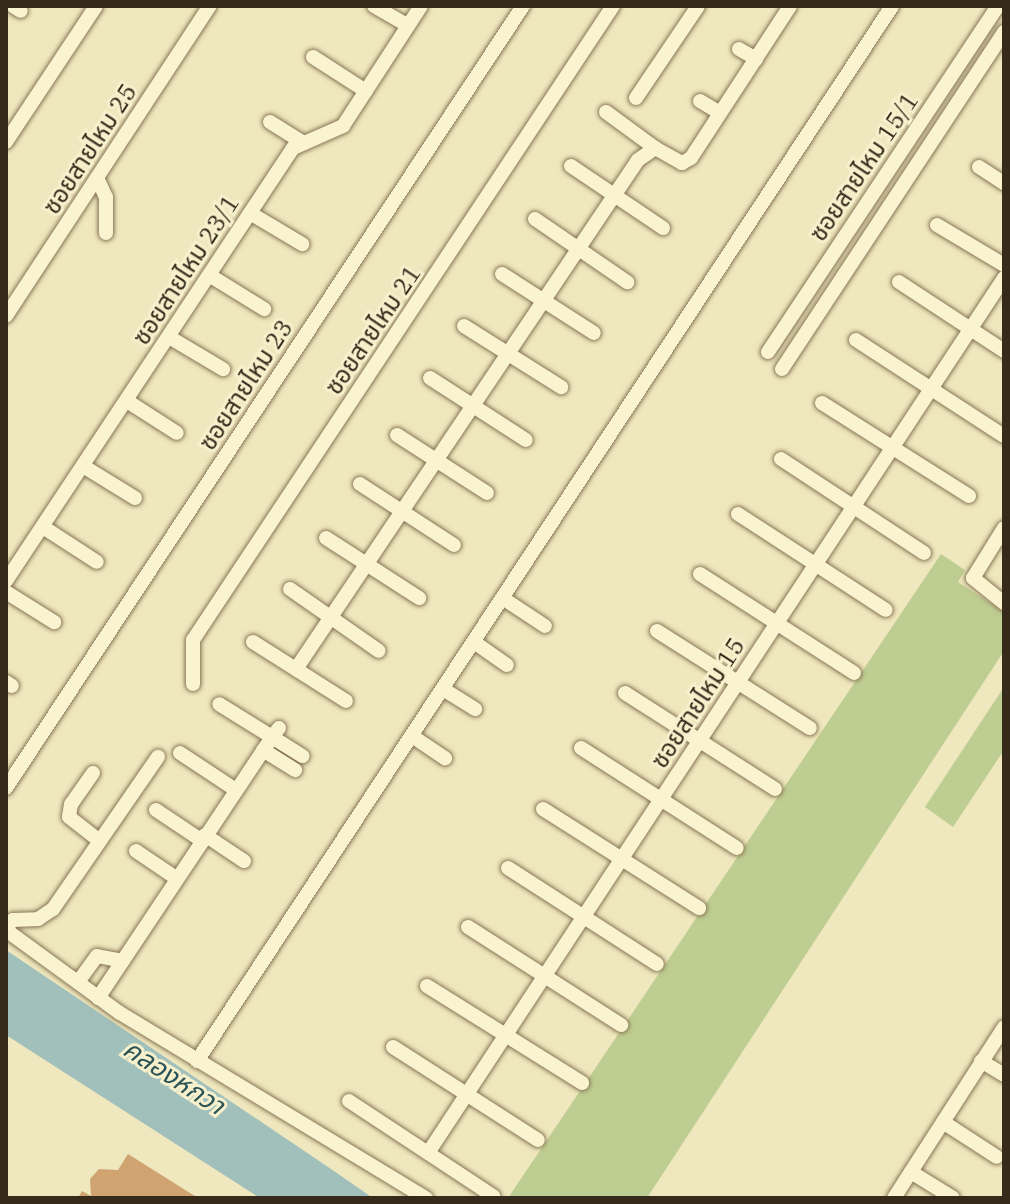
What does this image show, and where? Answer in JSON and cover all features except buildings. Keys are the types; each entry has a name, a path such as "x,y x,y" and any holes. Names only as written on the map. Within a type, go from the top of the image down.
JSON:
{"street":[{"path":"6,142 96,6"},
{"name":"ซอยสายไหม 25","path":"6,316 210,6"},
{"path":"374,6 408,26"},
{"name":"ซอยสายไหม 23/1","path":"6,581 293,148 343,126 421,6"},
{"name":"ซอยสายไหม 23","path":"6,788 523,6"},
{"name":"ซอยสายไหม 21","path":"193,684 193,640 613,6"},
{"path":"636,98 698,6"},
{"path":"606,112 655,148 682,163 720,113 790,6"},
{"path":"197,1061 892,6"},
{"name":"ซอยสายไหม 15/1","path":"768,352 998,6"},
{"name":"ซอยสายไหม 15/1","path":"782,369 1004,32"},
{"path":"977,37 994,47"},
{"path":"739,49 756,59"},
{"path":"313,57 366,91"},
{"path":"700,101 720,113"},
{"path":"270,122 304,143"},
{"path":"296,669 638,160 655,148"},
{"path":"571,166 663,228"},
{"path":"979,167 1004,183"},
{"path":"886,175 903,185"},
{"path":"97,178 106,197 106,233"},
{"path":"250,213 302,244"},
{"path":"535,219 627,282"},
{"path":"937,225 1004,265"},
{"path":"502,274 594,333"},
{"path":"209,275 264,309"},
{"name":"ซอยสายไหม 15","path":"428,1153 1004,278"},
{"path":"899,282 1004,351"},
{"path":"464,326 561,387"},
{"path":"169,337 223,369"},
{"path":"856,340 1004,436"},
{"path":"430,378 526,440"},
{"path":"127,401 177,433"},
{"path":"822,403 969,496"},
{"path":"397,435 487,493"},
{"path":"781,459 924,553"},
{"path":"83,466 135,498"},
{"path":"360,484 454,545"},
{"path":"738,514 886,610"},
{"path":"43,527 97,562"},
{"path":"1004,528 973,578 1004,603"},
{"path":"326,538 419,598"},
{"path":"700,574 854,673"},
{"path":"290,589 379,651"},
{"path":"6,592 54,622"},
{"path":"504,599 545,626"},
{"path":"657,631 810,728"},
{"path":"253,642 346,701"},
{"path":"474,642 507,665"},
{"path":"443,689 475,709"},
{"path":"625,693 775,789"},
{"path":"219,704 276,732 303,756"},
{"path":"98,998 276,732"},
{"path":"412,736 445,758"},
{"path":"581,748 737,848"},
{"path":"263,750 295,770"},
{"path":"180,753 236,790"},
{"path":"158,757 45,917 13,920 6,929 98,998 426,1198"},
{"path":"93,773 71,804 69,817 100,841"},
{"path":"543,809 699,908"},
{"path":"156,810 244,861"},
{"path":"136,851 176,878"},
{"path":"508,868 657,964"},
{"path":"468,927 543,978 621,1025"},
{"path":"78,982 97,956 123,961"},
{"path":"427,986 582,1083"},
{"path":"894,1198 1004,1027"},
{"path":"393,1047 538,1140"},
{"path":"981,1061 1004,1075"},
{"path":"349,1101 493,1196"},
{"path":"943,1122 997,1157"},
{"path":"911,1172 953,1198"}],"green space":[{"path":"941,554 965,570 958,582 1004,612 1004,651 647,1198 508,1198"},
{"path":"1004,687 1004,750 953,827 925,807"}],"water":[{"name":"คลองหกวา","path":"6,950 373,1198 260,1198 6,1035"}]}
